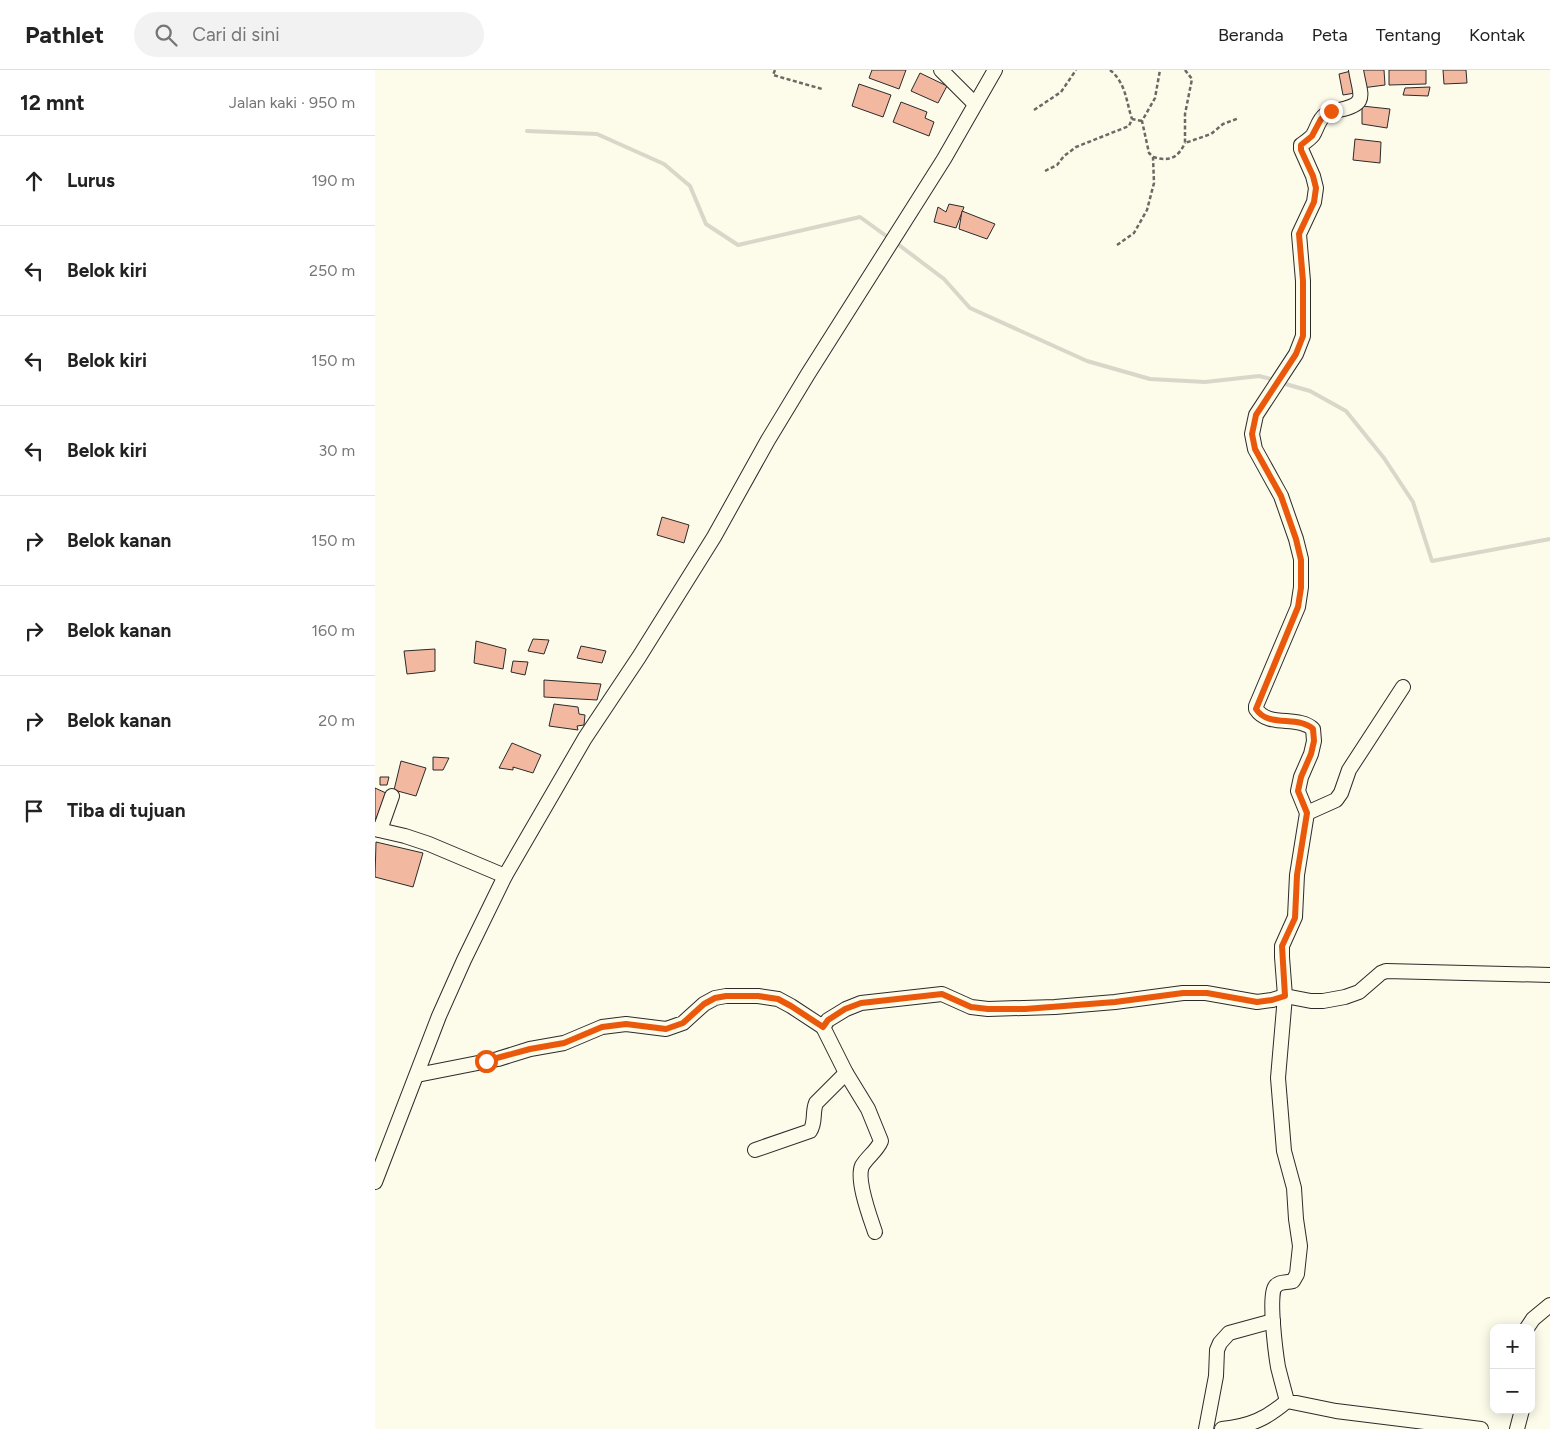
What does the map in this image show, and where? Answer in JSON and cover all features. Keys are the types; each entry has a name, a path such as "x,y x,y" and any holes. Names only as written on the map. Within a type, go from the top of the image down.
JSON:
{"street":[{"path":"941,70 975,104"},
{"path":"375,1182 439,1016 505,876 585,738 639,657 714,537 768,440 944,159 995,70"},
{"path":"1287,1401 1278,1365 1272,1296 1273,1288 1279,1282 1293,1281 1297,1274 1300,1246 1294,1188 1284,1151 1278,1078 1285,996 1282,946 1295,918 1297,875 1307,813 1298,791 1314,741 1313,729 1310,726 1289,720 1265,718 1256,709 1298,607 1301,588 1301,560 1281,496 1255,449 1252,434 1256,415 1296,354 1303,336 1303,281 1299,234 1314,202 1316,188 1313,176 1301,150 1301,145 1312,136 1321,119 1326,114 1331,111 1353,107 1359,102 1360,97 1355,70"},
{"path":"1307,813 1336,800 1349,770 1403,687"},
{"path":"392,796 377,830 429,844 505,876"},
{"path":"823,1027 828,1020 845,1009 861,1003 942,994 971,1007 988,1009 1025,1009 1115,1002 1183,993 1207,993 1257,1002 1285,996 1311,1001 1323,1001 1359,992 1386,970 1550,975"},
{"path":"417,1076 498,1059 530,1049 564,1043 602,1027 626,1024 666,1029 683,1023 704,1004 715,998 758,996 778,999 823,1027 846,1073 868,1109 881,1141 873,1154 865,1161 861,1169 860,1178 875,1232"},
{"path":"755,1150 810,1131 814,1125 814,1108 816,1103 846,1073"},
{"path":"1530,1324 1550,1305"},
{"path":"1206,1429 1216,1376 1217,1350 1220,1343 1229,1333 1273,1321"},
{"path":"1223,1429 1242,1427 1255,1423 1271,1414 1287,1401"},
{"path":"1287,1401 1336,1411 1481,1429"},
{"path":"1517,1429 1521,1414"}],"path":[{"path":"775,70 773,76 822,89"},
{"path":"1034,110 1061,92 1076,70"},
{"path":"1045,171 1057,165 1064,156 1076,147 1129,126 1132,119 1128,106 1128,97 1122,84 1110,70"},
{"path":"1117,245 1134,233 1147,210 1154,183 1153,158 1149,153 1142,122 1155,98 1160,70"},
{"path":"1153,158 1162,160 1173,158 1181,152 1185,143 1185,114 1192,79 1185,70"},
{"path":"1185,143 1211,134 1223,124 1239,118"},
{"path":"1132,119 1142,122"}],"building":[{"path":"872,70 906,70 899,89 869,78"},
{"path":"1361,70 1384,70 1385,85 1362,88"},
{"path":"1389,70 1426,70 1426,84 1389,85"},
{"path":"1443,70 1466,70 1467,83 1444,84"},
{"path":"1351,71 1355,93 1343,95 1339,74"},
{"path":"920,73 947,86 938,103 911,91"},
{"path":"859,84 891,95 883,117 852,106"},
{"path":"1430,87 1428,96 1403,95 1405,88"},
{"path":"901,102 927,112 925,118 934,122 929,136 893,122"},
{"path":"1362,106 1390,109 1387,128 1362,124"},
{"path":"1355,139 1381,142 1380,163 1353,160"},
{"path":"949,204 964,207 956,228 934,222 938,207 946,212"},
{"path":"962,211 995,224 987,239 959,229"},
{"path":"662,517 689,525 684,543 657,535"},
{"path":"533,639 549,640 544,654 528,651"},
{"path":"476,641 506,649 503,669 474,663"},
{"path":"581,646 606,651 602,663 577,658"},
{"path":"435,649 435,671 407,674 404,651"},
{"path":"513,661 528,662 525,675 511,672"},
{"path":"544,680 601,684 597,700 544,697"},
{"path":"554,704 578,707 579,714 585,715 584,725 577,726 578,730 549,726"},
{"path":"512,743 541,755 533,773 513,767 513,770 499,768"},
{"path":"433,757 449,758 443,770 433,770"},
{"path":"401,761 426,768 416,796 394,790"},
{"path":"380,777 389,777 387,785 380,785"},
{"path":"375,788 386,793 376,819 375,819"},
{"path":"376,842 423,853 413,887 375,877"}],"waterway":[{"path":"527,131 597,134 664,164 690,186 706,224 738,245 860,217 889,238"},
{"path":"895,242 944,279 970,308 1087,361 1150,379 1205,382 1259,376 1275,380"},
{"path":"1282,383 1310,391 1346,411 1384,458 1413,502 1432,561 1550,539"}],"route":[{"path":"486,1061 520,1051 564,1043 602,1027 613,1025 626,1024 666,1029 683,1023 704,1004 715,998 726,996 758,996 778,999 823,1027 828,1020 845,1009 861,1003 942,994 971,1007 988,1009 1025,1009 1115,1002 1183,993 1207,993 1257,1002 1285,996 1282,946 1289,935 1295,918 1297,875 1307,813 1298,791 1314,741 1312,727 1289,720 1265,718 1256,709 1298,607 1301,588 1301,560 1281,496 1255,449 1252,434 1256,415 1296,354 1303,336 1303,281 1299,234 1314,202 1316,188 1313,176 1301,150 1301,145 1312,136 1321,119 1331,111"}]}
